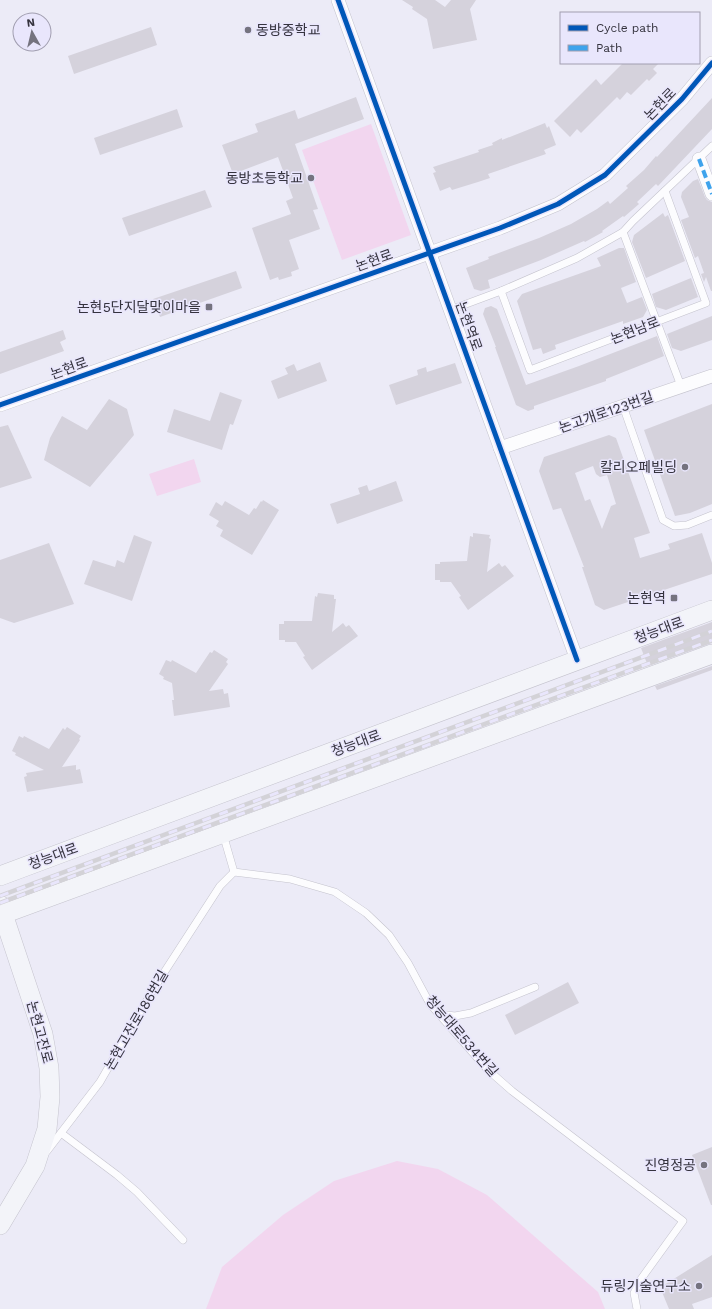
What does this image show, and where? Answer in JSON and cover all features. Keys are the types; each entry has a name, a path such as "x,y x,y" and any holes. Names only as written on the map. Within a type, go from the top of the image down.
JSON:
{"main road":[{"name":"청능대로","path":"0,876 712,610"},
{"path":"1,912 223,834 712,654"},
{"name":"논현고잔로","path":"0,1225 35,1166 47,1130 50,1097 49,1068 43,1034 1,912"}],"street":[{"name":"논현역로","path":"338,0 577,660"},
{"name":"논현로","path":"0,405 500,228 558,204 605,175 682,99 712,63"},
{"path":"699,158 712,194"},
{"name":"논고개로123번길","path":"500,448 712,376"}],"lane":[{"path":"450,310 501,291 577,258 623,232 712,146"},
{"name":"논현남로","path":"501,291 530,370 706,303 665,191"},
{"path":"623,232 681,386"},
{"path":"623,406 663,520 674,526 687,525 712,515"},
{"path":"223,834 234,872"},
{"name":"청능대로534번길","path":"234,872 290,879 335,892 366,912 389,935 408,963 430,1004 487,1069 512,1091 683,1221 641,1279 634,1293 637,1309"},
{"name":"논현고잔로186번길","path":"35,1166 100,1082 154,988 220,886 234,872"},
{"path":"439,1014 454,1016 471,1013 535,987"},
{"path":"61,1133 137,1192 183,1240"}],"shaded area":[{"path":"371,124 411,235 342,260 302,150"},
{"path":"194,459 201,482 157,496 149,474"},
{"path":"397,1161 438,1169 487,1195 598,1292 605,1309 206,1309 222,1267 283,1215 334,1181"}],"building":[{"path":"402,0 435,0 445,7 451,0 476,0 470,9 477,40 433,49 427,19"},
{"path":"151,27 157,45 74,74 68,56"},
{"path":"622,64 658,64 653,69 657,73 649,81 647,79 631,95 627,92 620,100 617,97 581,133 577,129 570,137 554,121 596,79 601,85"},
{"path":"356,97 364,119 295,144 318,209 313,210 320,229 289,240 299,269 291,272 292,276 279,280 278,277 270,280 252,228 291,214 286,201 293,198 278,157 233,174 222,145 258,132 255,124 295,110 298,119"},
{"path":"712,98 712,129 658,186 656,184 637,202 639,204 624,217 623,216 602,231 603,232 585,242 584,241 541,260 488,280 490,288 481,291 474,289 466,268 489,259 488,257 571,224 608,201 610,204 628,188 626,186 644,170 656,156 657,157"},
{"path":"177,109 183,127 100,155 94,138"},
{"path":"545,123 547,128 549,126 556,145 544,150 546,154 488,174 490,178 452,190 450,187 440,191 433,173 436,172 433,167 479,152 478,150 493,145 492,143 502,138 502,140"},
{"path":"698,179 705,197 707,200 712,202 712,291 706,277 704,282 701,274 704,273 698,256 695,258 681,220 689,217 681,197 682,192 693,181"},
{"path":"205,190 212,207 129,236 122,218"},
{"path":"663,213 665,217 668,215 685,261 646,278 632,242 634,235"},
{"path":"619,248 624,248 636,282 621,288 627,303 642,297 647,310 643,317 623,324 623,321 555,345 556,349 543,354 541,348 533,350 517,301 522,294 601,266 597,258"},
{"path":"236,271 242,288 160,317 153,299"},
{"path":"691,278 698,297 666,310 656,307 652,294"},
{"path":"491,306 497,309 526,385 657,336 664,356 606,379 606,381 534,406 534,409 528,411 516,405 483,314 485,308"},
{"path":"712,316 712,340 681,351 672,348 667,334"},
{"path":"63,330 66,339 60,342 64,351 0,374 0,352"},
{"path":"320,362 327,381 278,399 271,381 288,374 285,368 294,364 297,371"},
{"path":"455,363 462,383 396,405 389,385 418,375 417,370 426,367 427,372"},
{"path":"220,392 242,400 233,425 230,424 222,450 167,432 174,409 210,421"},
{"path":"109,399 127,409 134,435 90,487 44,460 50,438 62,416 87,430"},
{"name":"칼리오페빌딩","path":"712,404 712,504 690,513 675,516 644,430"},
{"path":"8,425 32,478 0,488 0,427"},
{"path":"609,435 616,438 650,533 634,538 640,558 670,549 668,544 702,533 712,563 712,574 604,610 595,605 582,567 584,567 561,508 553,510 539,471 544,457","holes":["593,466 596,474 600,477 607,475 616,504 611,506 602,529 590,499 585,501 575,473"]},
{"path":"396,481 403,501 337,524 330,504 360,494 358,488 367,485 369,491"},
{"path":"263,500 279,510 252,555 220,536 223,530 216,526 219,521 209,515 216,502 222,506 225,501 249,515"},
{"path":"473,533 490,535 489,538 491,539 487,572 499,563 502,567 505,565 514,576 468,610 459,597 461,596 451,582 440,582 440,580 435,580 435,564 440,564 440,562 467,561 470,536 473,537"},
{"path":"134,535 152,542 132,601 84,584 93,560 115,567 117,560 124,563"},
{"path":"49,543 74,604 14,623 0,618 0,560"},
{"path":"318,593 334,595 334,599 336,599 332,632 343,623 346,627 349,625 358,636 312,670 303,657 305,656 296,642 285,642 285,640 279,640 279,624 284,624 284,621 312,621 315,596 317,597"},
{"path":"712,622 712,643 648,666 641,648"},
{"path":"214,650 228,659 226,662 228,664 209,691 223,689 224,694 228,693 230,707 174,716 172,683 163,679 164,677 159,674 166,660 171,662 172,660 196,673 210,652 212,653"},
{"path":"712,666 712,670 657,690 655,686"},
{"path":"67,727 81,736 79,739 80,740 62,767 76,765 76,770 80,769 83,783 27,792 24,777 27,776 26,773 44,770 15,755 16,753 12,751 19,736 23,738 24,736 49,749 63,728 65,730"},
{"path":"568,982 579,1003 515,1035 505,1015"},
{"name":"진영정공","path":"712,1147 712,1205 711,1205 692,1155"},
{"path":"712,1255 712,1297 692,1304 694,1309 669,1309 662,1292 664,1285"}],"railway":[{"path":"0,896 712,631"},
{"path":"0,903 712,640"}],"marked path":[{"path":"699,159 712,194"}],"cycle path":[{"path":"338,0 577,660"},
{"path":"0,405 500,228 558,204 605,175 682,99 712,63"}],"place":[{"name":"동방중학교","path":"248,30"},
{"name":"동방초등학교","path":"311,178"},
{"name":"논현5단지달맞이마을","path":"209,307"},
{"name":"칼리오페빌딩","path":"685,467"},
{"name":"논현역","path":"674,598"},
{"name":"진영정공","path":"704,1165"},
{"name":"듀링기술연구소","path":"699,1286"}]}
